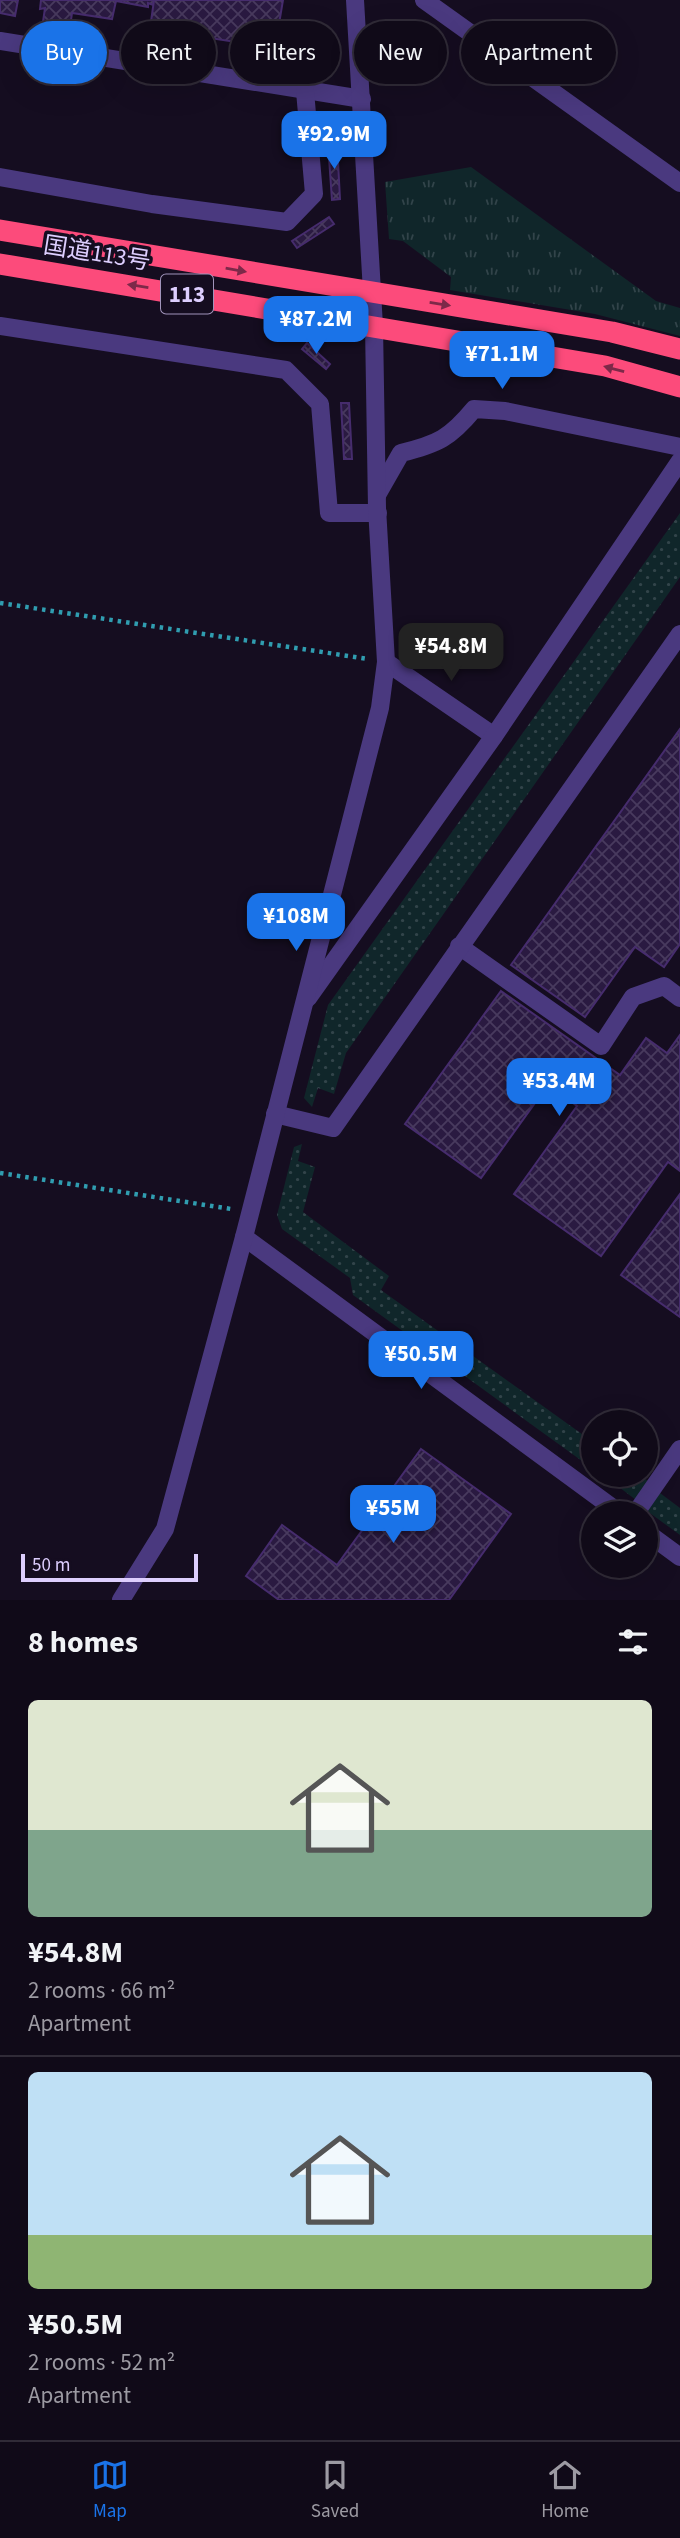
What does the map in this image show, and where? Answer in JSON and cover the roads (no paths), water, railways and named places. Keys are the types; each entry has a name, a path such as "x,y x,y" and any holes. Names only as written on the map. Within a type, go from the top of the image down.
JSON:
{"highway":[{"name":"国道113号","path":"0,230 612,332 680,349"},
{"name":"国道113号","path":"0,264 605,366 680,387"}],"street":[{"path":"121,1600 165,1529 244,1237 380,708 386,662 377,504 374,326 355,0"},
{"path":"424,0 680,183"},
{"path":"0,41 362,99"},
{"path":"0,177 152,204 287,222 314,194 305,91"},
{"path":"0,326 286,370 320,404 329,513 377,504"},
{"path":"377,504 401,453 445,439 474,409 505,411 680,447"},
{"path":"302,1006 494,736 680,461"},
{"path":"275,1114 333,1128 680,634"},
{"path":"386,662 494,736"},
{"path":"459,946 601,1046 633,997 664,986 680,998"},
{"path":"244,1237 603,1501"},
{"path":"644,1501 680,1449"},
{"path":"658,1541 680,1557"}]}
